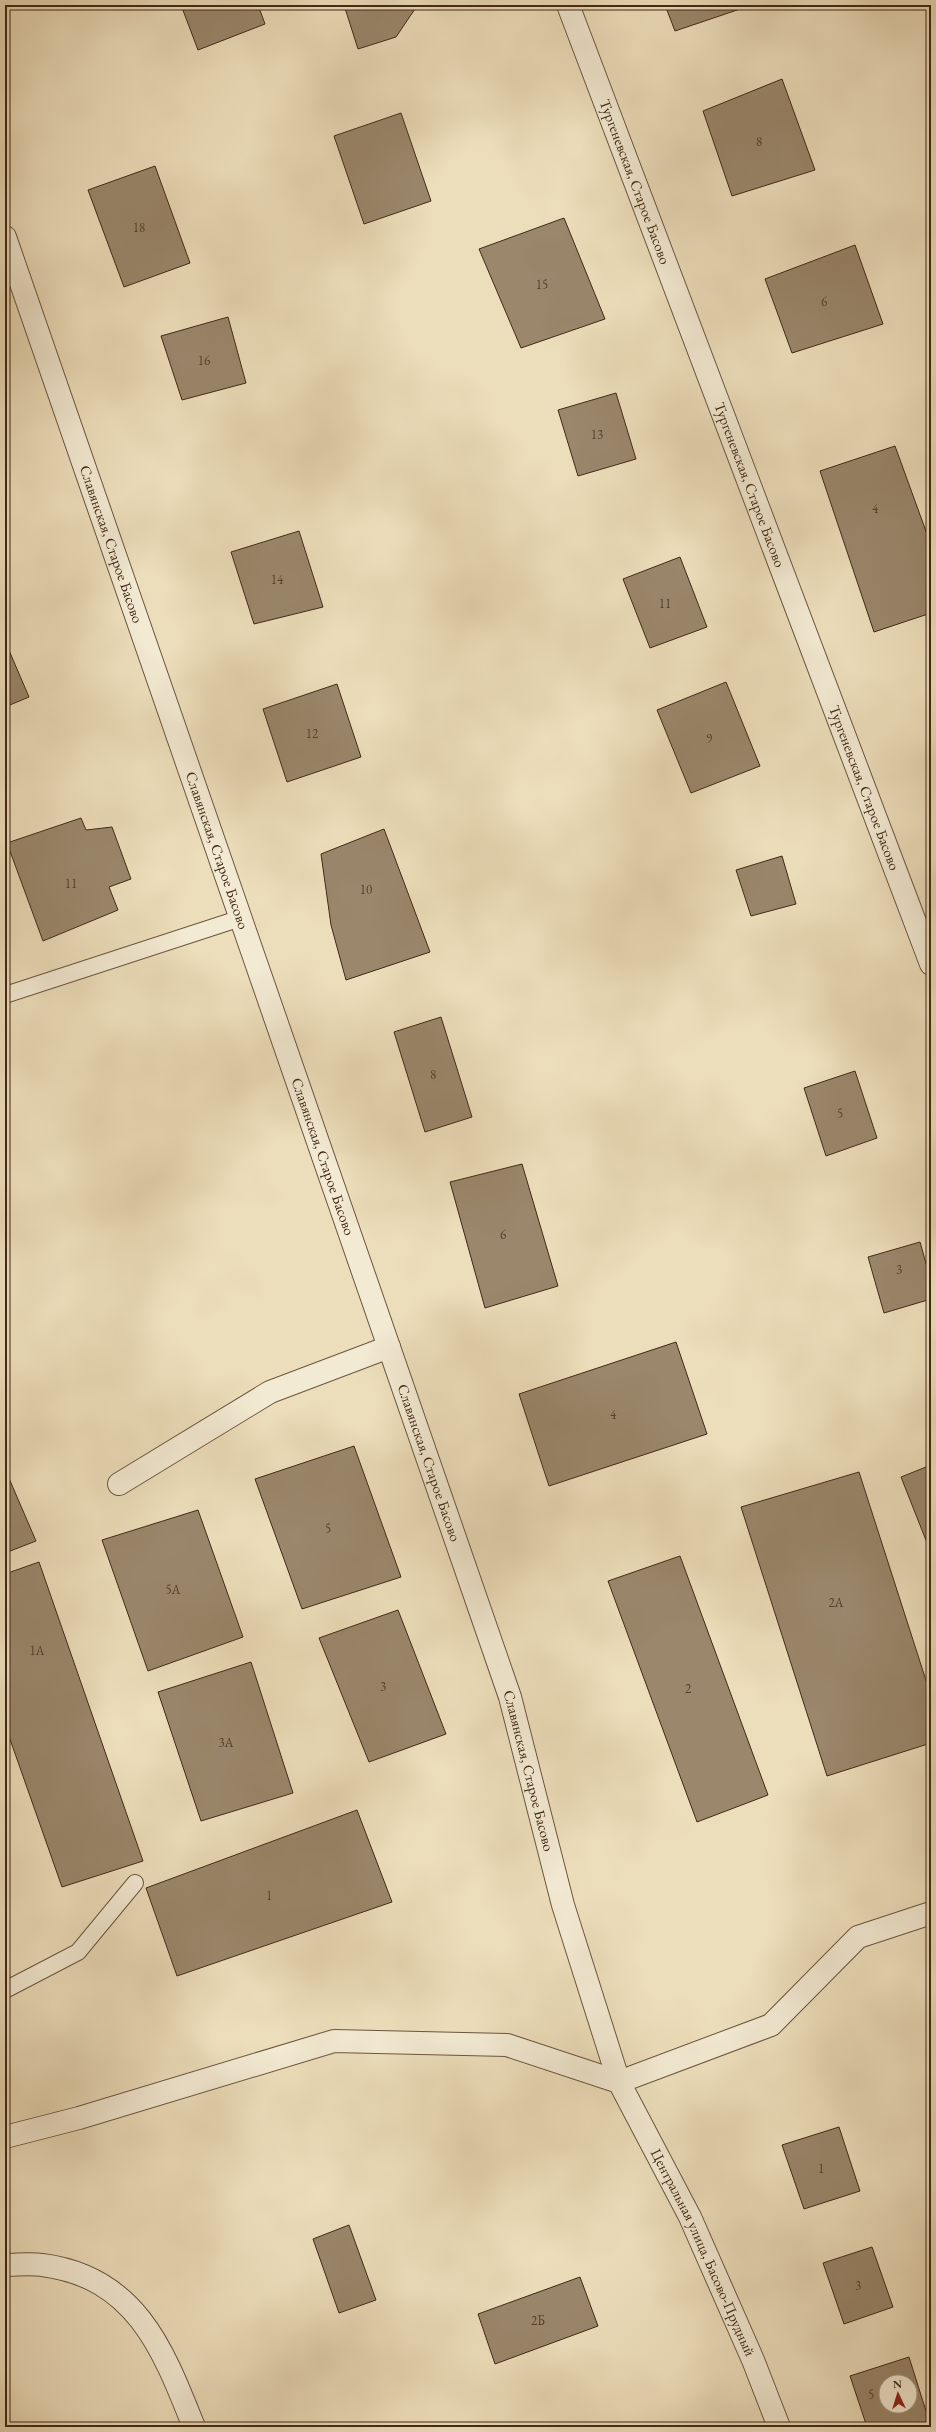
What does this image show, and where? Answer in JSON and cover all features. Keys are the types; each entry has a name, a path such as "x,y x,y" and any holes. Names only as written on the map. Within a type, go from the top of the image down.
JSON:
{"street":[{"name":"Тургеневская, Старое Басово","path":"568,5 929,951"},
{"name":"Славянская, Старое Басово","path":"5,237 510,1696 563,1905 619,2082"},
{"path":"119,1484 270,1392 389,1347"},
{"path":"5,2137 79,2118 334,2041 508,2045 619,2082 771,2026 858,1937 931,1913"},
{"name":"Центральная улица, Басово-Прудный","path":"619,2082 690,2217 753,2360 779,2427"},
{"path":"5,2265 41,2265 80,2273 113,2290 141,2318 159,2345 194,2427"}],"lane":[{"path":"5,995 241,918"},
{"path":"5,1990 78,1952 135,1883"}],"building":[{"path":"181,5 258,5 265,24 198,50"},
{"path":"344,5 417,6 396,37 358,49"},
{"path":"665,5 752,5 675,31"},
{"path":"782,79 815,170 732,196 703,111"},
{"path":"401,113 431,201 364,224 334,136"},
{"path":"155,166 190,263 124,287 88,190"},
{"path":"564,218 605,319 521,348 479,249"},
{"path":"855,245 883,324 792,353 765,279"},
{"path":"228,317 246,383 182,400 161,336"},
{"path":"616,393 636,459 578,476 558,410"},
{"path":"895,446 931,545 931,613 874,632 820,471"},
{"path":"299,531 323,607 254,624 231,552"},
{"path":"680,557 707,627 650,648 623,579"},
{"path":"5,641 29,697 5,707"},
{"path":"726,682 760,766 691,793 657,710"},
{"path":"337,684 361,757 287,782 263,709"},
{"path":"81,818 86,830 112,827 131,879 109,887 118,910 43,941 7,843"},
{"path":"384,829 430,952 346,980 331,925 321,854"},
{"path":"782,856 796,904 751,916 736,870"},
{"path":"441,1017 472,1117 425,1132 394,1032"},
{"path":"855,1071 877,1138 826,1156 804,1088"},
{"path":"522,1164 558,1286 485,1308 450,1182"},
{"path":"920,1242 931,1281 931,1299 884,1313 868,1257"},
{"path":"676,1342 707,1434 549,1486 519,1394"},
{"path":"354,1446 401,1577 302,1609 255,1479"},
{"path":"931,1465 931,1553 901,1477"},
{"path":"5,1469 36,1541 5,1553"},
{"path":"859,1472 931,1696 931,1743 827,1776 741,1507"},
{"path":"198,1510 243,1637 148,1671 102,1540"},
{"path":"680,1556 768,1795 697,1822 608,1581"},
{"path":"39,1562 143,1861 62,1887 5,1725 5,1574"},
{"path":"398,1610 446,1734 369,1762 319,1638"},
{"path":"251,1662 293,1793 201,1821 158,1692"},
{"path":"357,1810 392,1902 177,1976 146,1888"},
{"path":"839,2127 860,2191 804,2209 782,2145"},
{"path":"349,2225 376,2300 339,2313 313,2239"},
{"path":"872,2247 893,2307 844,2324 823,2263"},
{"path":"580,2277 598,2326 495,2364 478,2314"},
{"path":"909,2357 914,2374 878,2374 878,2414 918,2414 918,2386 931,2427 867,2427 850,2376"}]}
